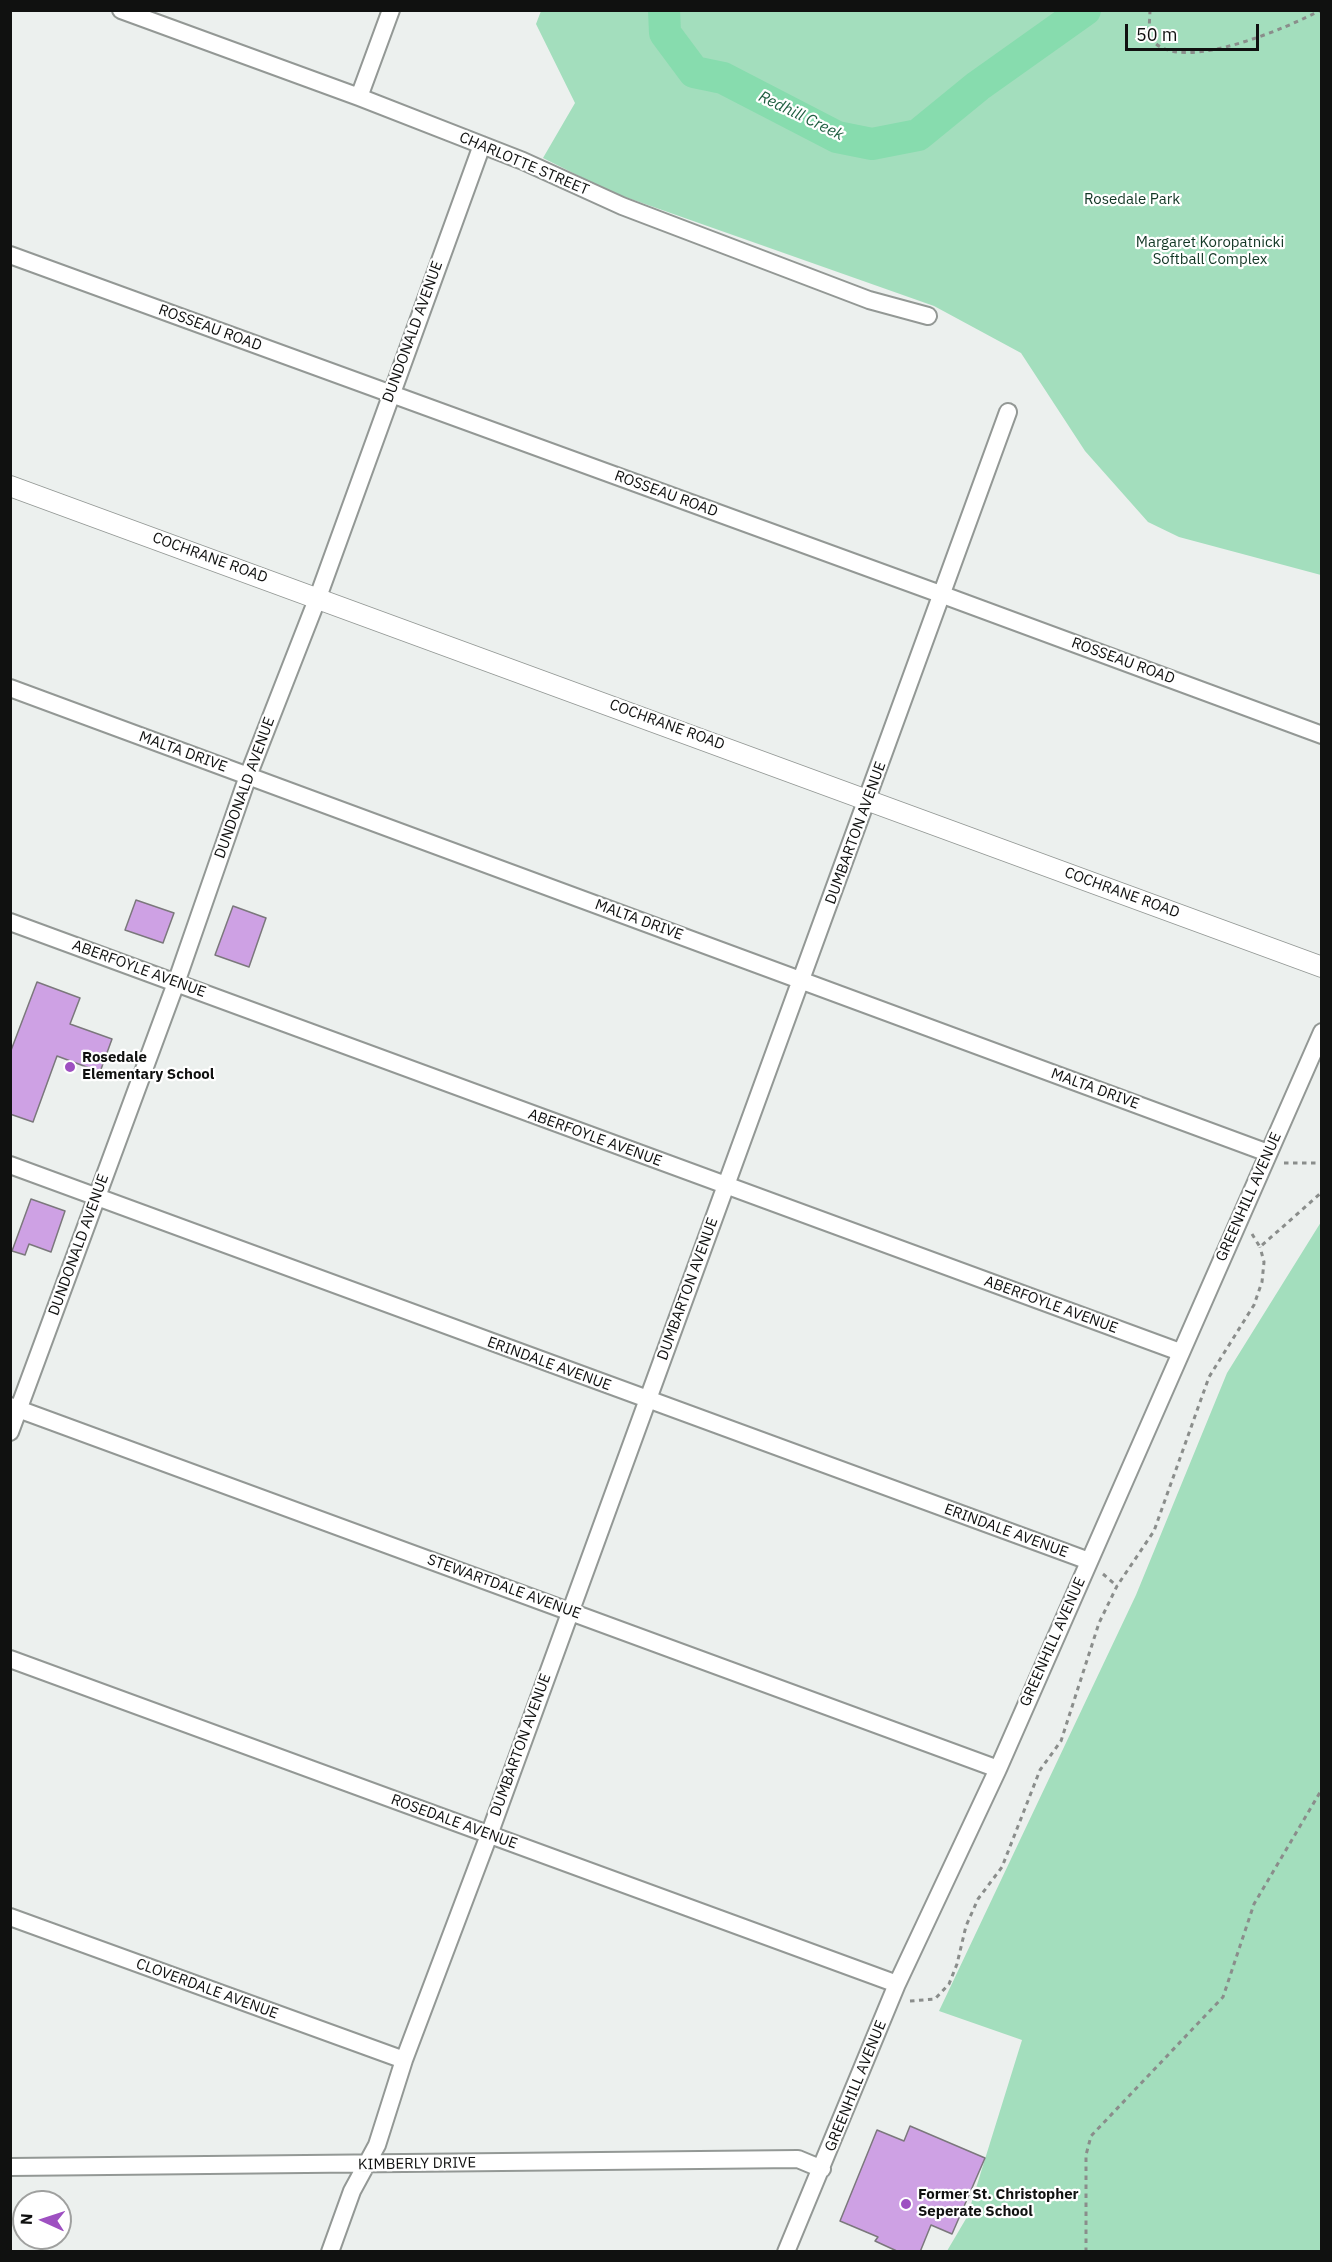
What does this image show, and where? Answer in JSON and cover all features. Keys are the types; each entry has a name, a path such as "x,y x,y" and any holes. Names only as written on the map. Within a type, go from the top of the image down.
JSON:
{"street":[{"name":"CHARLOTTE STREET","path":"121,10 359,97 482,146 622,206 869,300 928,316"},
{"path":"359,97 392,10"},
{"name":"DUNDONALD AVENUE","path":"10,1432 15,1408 97,1197 176,983 248,777 318,597 482,146"},
{"name":"ROSSEAU ROAD","path":"10,255 1322,735"},
{"name":"DUMBARTON AVENUE","path":"330,2252 352,2191 364,2165 377,2145 404,2060 489,1835 569,1611 869,799 1008,412"},
{"name":"COCHRANE ROAD","path":"10,486 869,799 1322,967"},
{"name":"MALTA DRIVE","path":"10,688 802,980 1275,1158"},
{"name":"ABERFOYLE AVENUE","path":"10,922 1180,1352"},
{"name":"GREENHILL AVENUE","path":"786,2252 897,1984 998,1769 1180,1352 1275,1158 1322,1032"},
{"name":"ERINDALE AVENUE","path":"10,1165 1089,1562"},
{"name":"STEWARTDALE AVENUE","path":"15,1408 998,1769"},
{"name":"ROSEDALE AVENUE","path":"10,1659 897,1984"},
{"name":"CLOVERDALE AVENUE","path":"10,1917 404,2060"},
{"name":"KIMBERLY DRIVE","path":"10,2167 195,2163 364,2165 798,2159 822,2169"}],"path":[{"path":"930,10 946,10"},
{"path":"1150,10 1151,37 1160,46 1168,50 1192,51 1252,41 1321,10"},
{"path":"1275,1158 1322,1162"},
{"path":"1260,1247 1322,1192"},
{"path":"910,2001 935,1999 949,1984 966,1926 978,1899 1002,1867 1040,1770 1061,1741 1099,1623 1118,1586 1154,1531 1209,1377 1254,1305 1262,1282 1264,1262 1260,1247 1251,1233"},
{"path":"1086,2252 1086,2155 1091,2136 1223,1996 1254,1904 1322,1789"}],"green space":[{"name":"Rosedale Park","path":"541,11 1321,11 1321,575 1179,537 1148,522 1085,451 1021,353 934,306 611,192 543,158 575,103 536,24"},
{"path":"1321,1222 1321,2251 947,2251 967,2217 1022,2040 939,2011 1136,1595 1227,1373"}],"building":[{"path":"136,900 174,913 163,943 125,930"},
{"path":"233,906 266,918 249,967 215,955"},
{"path":"37,982 80,998 70,1024 112,1039 100,1072 57,1056 33,1122 10,1114 10,1053"},
{"path":"31,1199 65,1211 51,1252 29,1244 25,1255 12,1251"},
{"name":"Former St. Christopher Seperate School","path":"910,2126 985,2158 952,2234 931,2225 920,2252 899,2252 875,2241 878,2237 840,2221 877,2130 904,2141"}],"waterway":[{"name":"Redhill Creek","path":"664,10 665,33 694,72 723,78 837,137 872,144 918,135 978,86 1085,10"}],"place":[{"name":"Rosedale Elementary School","path":"70,1067"},
{"name":"Former St. Christopher Seperate School","path":"906,2204"}],"park label":[{"name":"Margaret Koropatnicki Softball Complex","path":"1210,252"}]}
